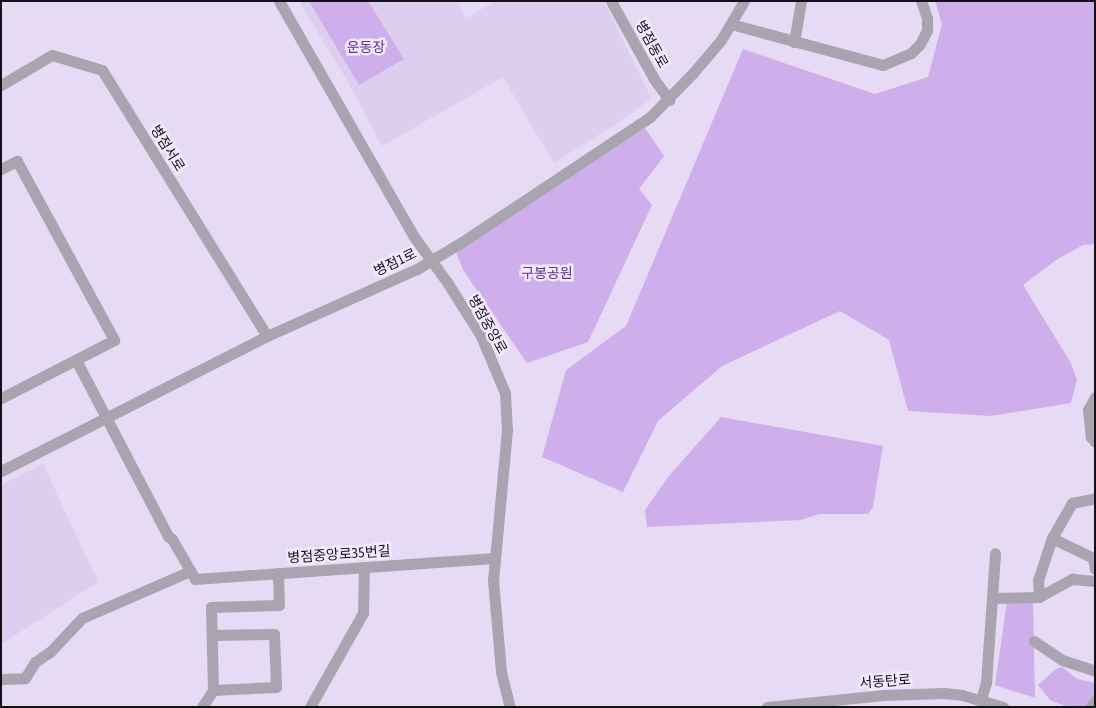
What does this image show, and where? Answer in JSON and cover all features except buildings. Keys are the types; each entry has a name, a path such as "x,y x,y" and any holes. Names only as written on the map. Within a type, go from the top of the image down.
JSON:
{"street":[{"name":"병점중앙로","path":"278,1 415,238 481,336 505,393 507,430 494,558 496,630 501,672 510,707"},
{"name":"병점동로","path":"611,1 650,74 669,100"},
{"name":"병점1로","path":"1,471 267,336 431,260 650,117 669,100 721,40 744,1"},
{"path":"794,42 801,1"},
{"path":"731,24 883,65 911,53 920,44 927,30 927,18 921,1"},
{"name":"병점서로","path":"1,84 52,55 102,70 267,336"},
{"path":"1,169 17,161 114,340 1,398"},
{"path":"1,679 25,678 35,662 50,652 82,618 190,571 172,539 168,536 76,360"},
{"path":"1095,397 1088,410 1091,437 1095,442"},
{"path":"1039,597 1038,580 1052,538 1072,503 1095,498"},
{"path":"1052,538 1093,558 1095,569"},
{"path":"981,699 986,683 995,553"},
{"name":"병점중앙로35번길","path":"190,571 195,579 494,558"},
{"path":"310,707 363,613 364,567"},
{"path":"202,707 213,690 211,607 279,605 278,573"},
{"path":"992,598 1039,597 1072,578 1095,581"},
{"path":"212,635 274,634 276,687 213,690"},
{"path":"1034,641 1062,660 1095,671"},
{"name":"서동탄로","path":"767,707 846,703 944,693 981,699 1003,707"},
{"path":"1091,707 1095,701"}],"shaded area":[{"path":"299,1 457,1 467,18 495,1 604,1 651,98 628,116 554,163 503,77 382,146 352,89"},
{"path":"43,464 98,582 1,644 1,485"}],"green space":[{"name":"운동장","path":"309,1 368,1 404,59 359,85"},
{"path":"935,1 1095,1 1095,244 1083,245 1056,260 1023,285 1071,363 1077,380 1071,403 991,416 908,411 889,340 840,311 722,366 658,421 623,492 542,457 566,370 626,326 743,49 875,94 928,77 942,24"},
{"name":"구봉공원","path":"645,128 664,156 639,189 652,205 588,342 527,363 463,270 456,252"},
{"path":"721,417 883,446 873,507 868,514 819,514 801,520 647,527 645,510 668,477"},
{"path":"1007,601 1033,601 1035,698 995,685"},
{"path":"1062,667 1077,679 1095,683 1095,707 1065,706 1050,700 1038,685 1056,669"}]}
